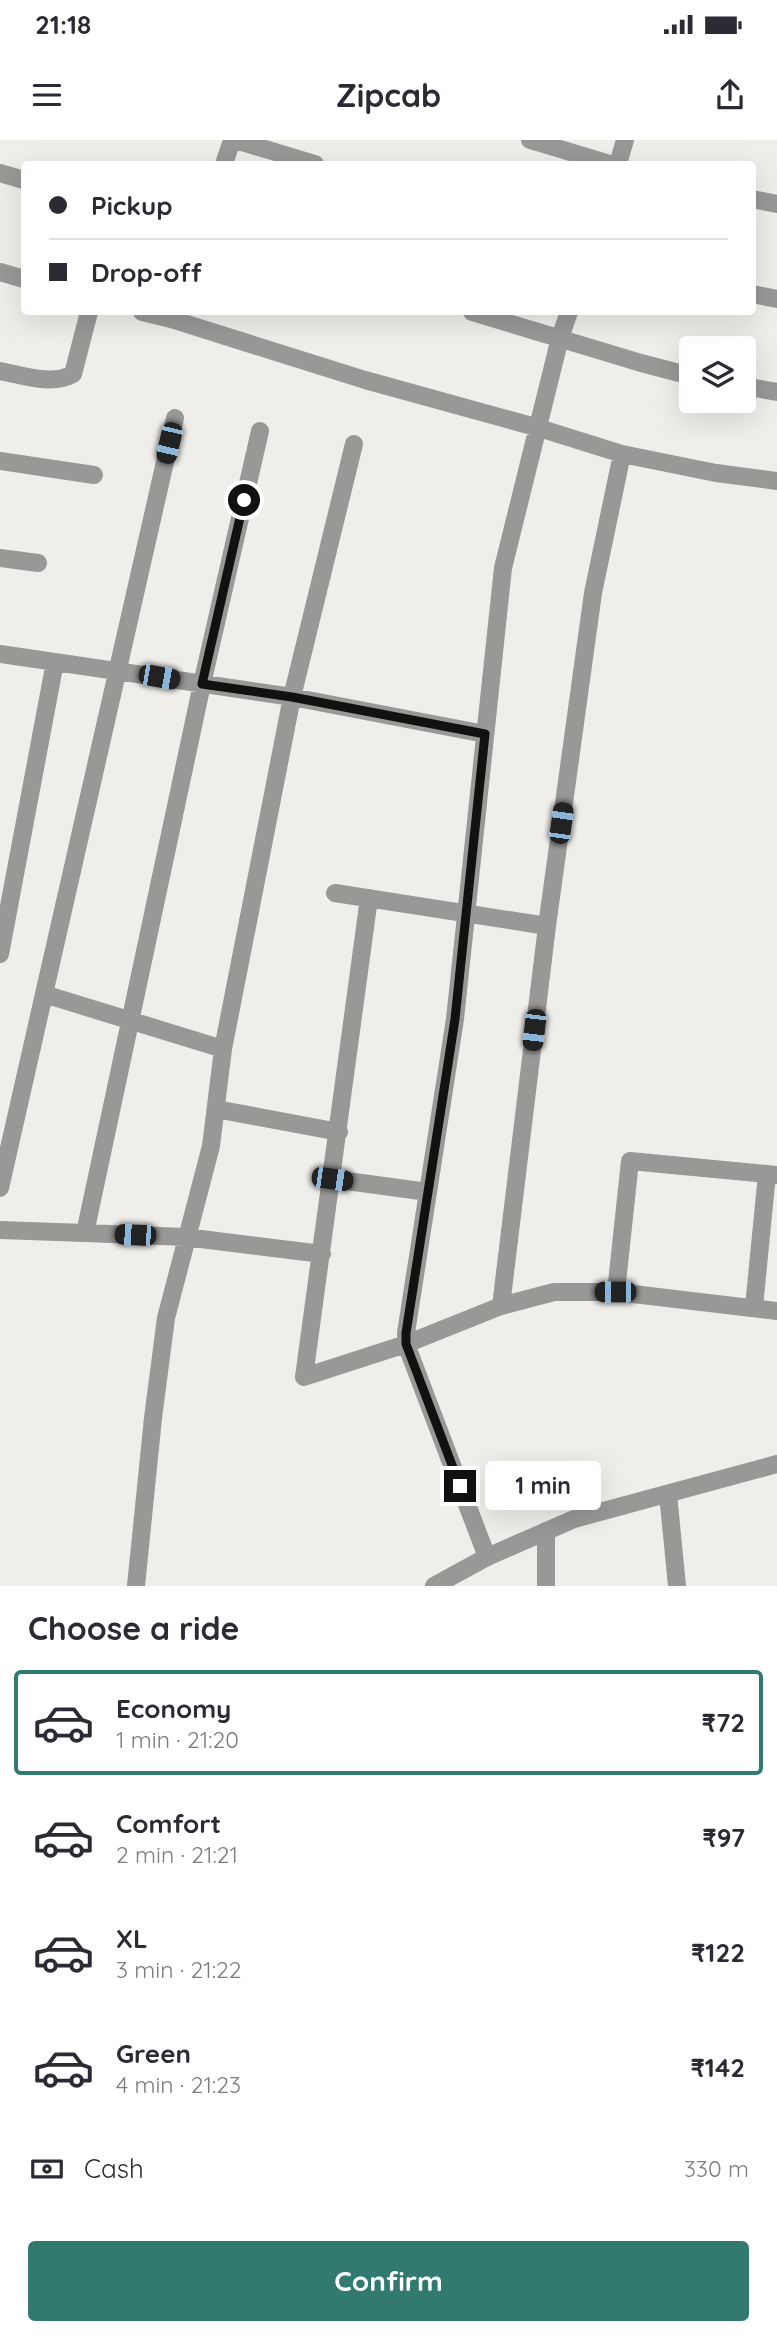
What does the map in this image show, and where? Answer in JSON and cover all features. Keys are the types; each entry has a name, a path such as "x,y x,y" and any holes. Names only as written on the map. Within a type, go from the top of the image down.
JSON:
{"street":[{"path":"225,161 234,140 305,161"},
{"path":"530,140 600,161"},
{"path":"619,161 625,140"},
{"path":"0,173 21,179"},
{"path":"756,200 777,204"},
{"path":"0,272 21,278"},
{"path":"756,296 777,299"},
{"path":"0,371 41,379 65,379 73,374 88,315"},
{"path":"172,315 365,380 622,454 716,474 777,481"},
{"path":"482,315 679,373"},
{"path":"487,1557 406,1344 455,1019 503,568 568,315"},
{"path":"756,388 777,392"},
{"path":"0,1188 7,1120 44,994 175,418"},
{"path":"85,1233 202,684 260,431"},
{"path":"136,1586 166,1318 211,1146 223,1049 292,697 354,444"},
{"path":"501,1306 547,926 593,593 622,454"},
{"path":"0,461 94,475"},
{"path":"0,558 38,563"},
{"path":"0,654 292,697 485,734"},
{"path":"0,954 55,662"},
{"path":"335,893 547,926"},
{"path":"369,898 304,1377 406,1344 501,1306 554,1293 615,1292 777,1311"},
{"path":"44,994 223,1049"},
{"path":"216,1109 338,1132"},
{"path":"615,1292 631,1161 772,1175 754,1307"},
{"path":"332,1179 428,1192"},
{"path":"0,1230 186,1237 322,1254"},
{"path":"434,1586 487,1557 574,1519 777,1464"},
{"path":"668,1494 677,1586"},
{"path":"546,1531 546,1586"}],"route":[{"path":"244,500 202,684 292,697 485,734 455,1019 406,1333 406,1344 460,1486"}]}
